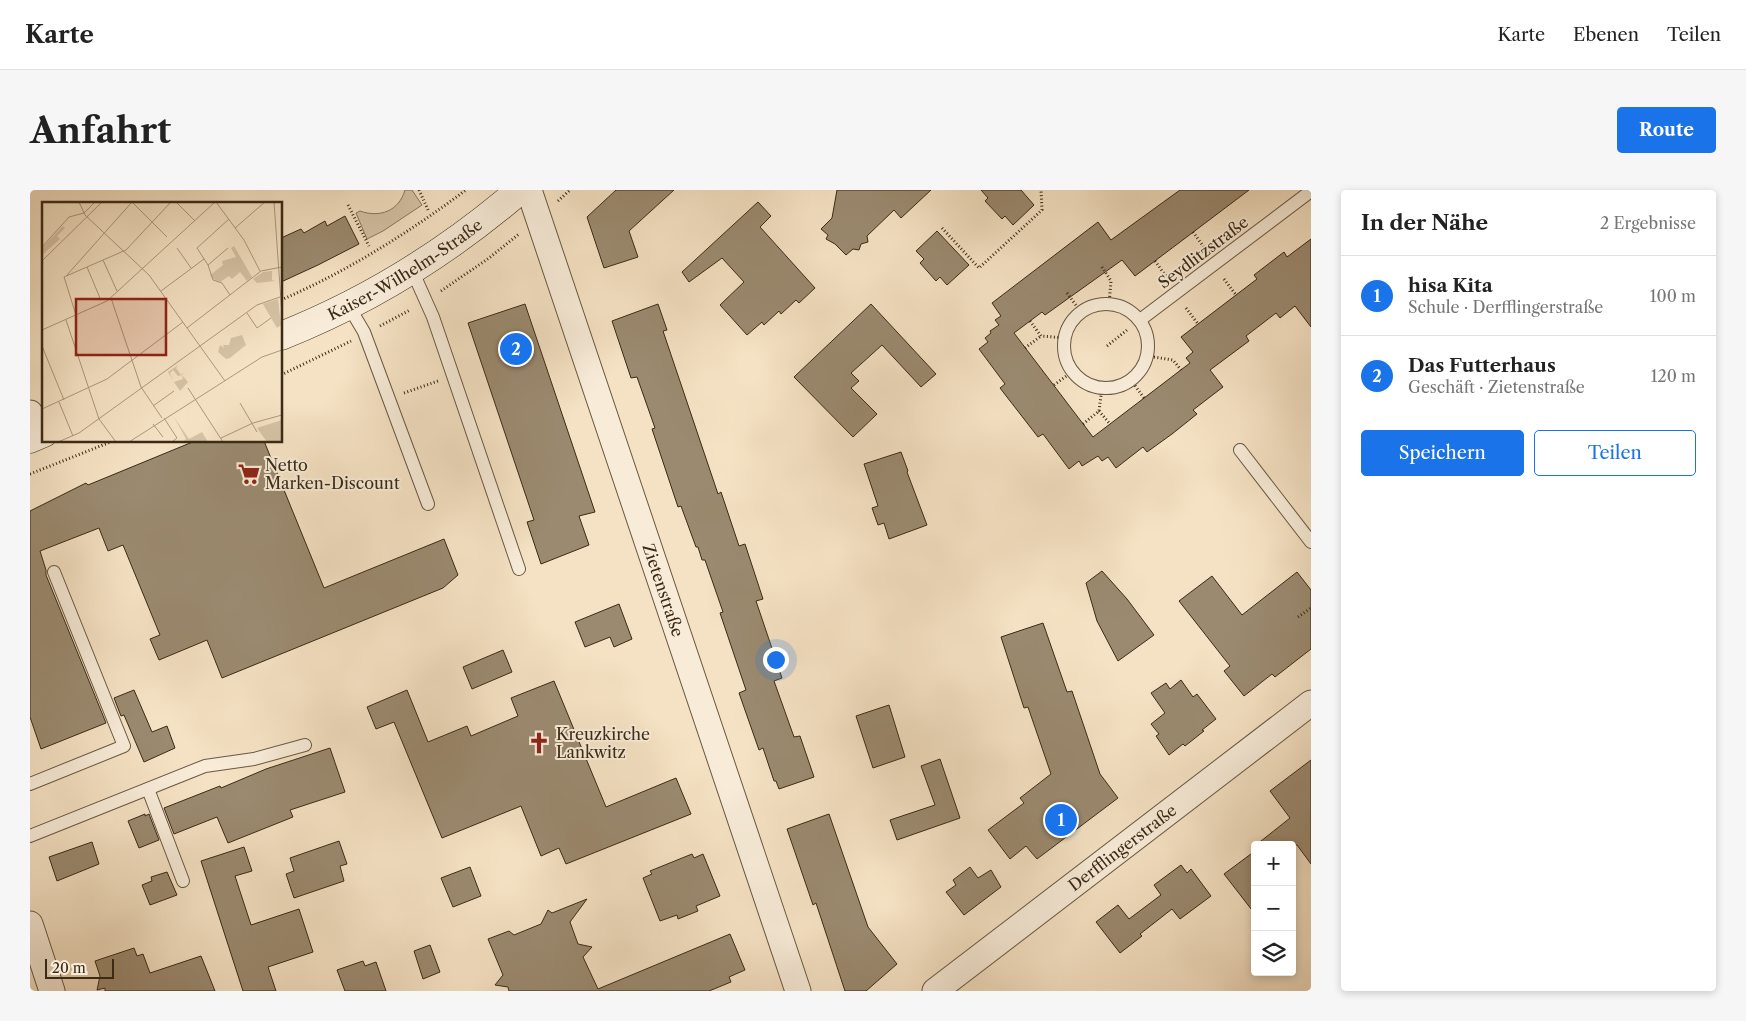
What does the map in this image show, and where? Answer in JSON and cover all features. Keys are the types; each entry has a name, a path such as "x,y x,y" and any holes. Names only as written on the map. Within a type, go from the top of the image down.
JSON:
{"main road":[{"name":"Kaiser-Wilhelm-Straße","path":"282,336 348,306 412,270 474,228 520,190"}],"street":[{"name":"Zietenstraße","path":"529,190 798,991"},
{"name":"Derfflingerstraße","path":"935,991 1311,703"},
{"path":"30,924 52,991"}],"lane":[{"name":"Seydlitzstraße","path":"1140,320 1311,192"},
{"path":"412,270 433,316 519,569"},
{"path":"1109,304 1119,306 1140,320 1146,332 1147,356 1140,371 1131,380 1118,386 1102,388 1091,386 1072,372 1065,356 1064,344 1066,331 1072,320 1081,312 1094,306 1109,304"},
{"path":"348,306 364,332 428,504"},
{"path":"1240,450 1311,542"},
{"path":"30,784 124,746 54,572"},
{"path":"30,836 205,766 254,759 305,745"},
{"path":"148,789 183,881"}],"path":[{"path":"419,190 428,210"},
{"path":"282,300 321,282 399,238 466,190"},
{"path":"942,228 979,268 1042,210 1041,190"},
{"path":"348,205 369,246"},
{"path":"1102,267 1110,281 1109,304"},
{"path":"1067,293 1081,312"},
{"path":"1107,346 1140,320"},
{"path":"1030,321 1041,336"},
{"path":"1026,348 1041,336 1065,338"},
{"path":"1147,356 1173,360 1181,370"},
{"path":"1054,385 1072,372"},
{"path":"389,398 453,376"},
{"path":"1131,380 1144,398"},
{"path":"1083,424 1099,411 1102,388"},
{"path":"1099,411 1110,424"},
{"path":"30,474 110,442"},
{"path":"1298,617 1311,608"}],"shaded area":[{"path":"405,190 412,190 422,205 383,231 367,239 356,213 360,211 375,214 388,211 398,203"}],"building":[{"path":"616,190 674,190 629,231 638,257 604,268 587,217"},
{"path":"837,190 931,190 901,218 894,210 867,236 868,242 861,244 859,250 853,249 846,255 835,244 826,239 828,235 821,229 832,218"},
{"path":"981,190 1021,190 1034,205 1013,225 1005,216 1002,219 985,201 988,198"},
{"path":"1180,190 1249,190 1135,276 1122,260 1045,315 1042,312 1014,333 1093,437 1190,363 1186,358 1193,352 1181,337 1257,279 1254,275 1284,252 1287,257 1311,239 1311,327 1295,306 1280,318 1276,313 1246,336 1249,341 1210,370 1223,387 1193,410 1197,414 1172,434 1147,452 1143,447 1116,468 1108,457 1102,461 1098,456 1082,466 1079,461 1069,469 1043,434 1038,437 1000,388 1005,384 979,349 988,342 985,338 991,333 990,331 999,325 995,320 1001,316 992,303 1098,222 1111,240"},
{"path":"758,202 771,216 760,227 815,288 799,303 796,300 781,314 779,311 764,325 762,322 747,335 720,305 744,282 722,258 689,282 682,272"},
{"path":"345,216 359,244 282,282 282,238 301,229 304,233 325,221 327,226"},
{"path":"937,231 969,265 947,285 940,277 936,281 920,263 924,259 916,251"},
{"path":"525,304 595,512 579,516 589,545 541,564 527,522 534,520 468,323"},
{"path":"658,304 667,330 663,331 718,494 721,492 739,546 745,544 763,599 756,601 782,678 774,681 794,737 800,736 814,777 779,789 776,781 774,781 763,748 759,750 739,693 746,690 720,613 723,612 705,560 702,560 698,547 696,547 681,506 678,507 652,429 655,428 637,377 631,378 612,321"},
{"path":"871,304 936,374 921,387 882,345 851,373 859,381 851,388 877,414 853,437 794,377"},
{"path":"193,442 264,442 324,588 444,539 458,575 443,588 222,678 207,640 159,660 150,639 160,635 123,545 108,551 99,528 40,551 46,575 106,723 41,749 30,717 30,511 86,483 88,485"},
{"path":"901,452 927,525 889,539 884,523 878,525 872,508 878,506 864,464"},
{"path":"1102,571 1127,599 1154,635 1118,661 1097,621 1086,583"},
{"path":"1297,572 1311,590 1311,649 1275,677 1272,674 1244,696 1224,671 1230,666 1179,601 1212,576 1242,615"},
{"path":"619,604 632,639 614,647 610,637 585,647 575,622"},
{"path":"1043,623 1067,692 1072,691 1100,774 1118,798 1037,859 1026,846 1010,859 988,830 1024,803 1020,798 1051,774 1028,707 1024,708 1001,637"},
{"path":"503,650 512,672 472,689 463,667"},
{"path":"1181,680 1193,697 1197,694 1216,719 1185,746 1183,744 1169,755 1156,736 1159,734 1151,724 1165,713 1151,693 1166,683 1170,689"},
{"path":"554,681 606,807 676,778 691,814 566,864 559,848 541,856 521,806 442,838 394,722 376,729 367,707 407,690 428,742 467,726 471,736 518,716 511,698"},
{"path":"134,690 152,732 167,726 175,748 144,762 124,715 121,716 114,698"},
{"path":"889,705 905,757 873,768 856,716"},
{"path":"330,748 345,792 290,810 293,817 228,843 217,817 174,834 164,808 220,786 221,788 266,769"},
{"path":"940,759 960,818 897,840 890,820 935,805 921,766"},
{"path":"1311,760 1311,864 1296,845 1296,841 1261,841 1290,818 1270,791"},
{"path":"145,814 145,816 149,814 159,840 139,848 128,821"},
{"path":"829,814 868,927 897,964 866,991 845,991 816,903 813,905 787,829"},
{"path":"339,841 347,864 340,866 344,881 294,898 286,874 294,871 290,858"},
{"path":"92,842 99,864 57,881 49,857"},
{"path":"244,847 252,871 235,876 251,925 299,909 313,952 268,967 276,991 243,991 201,861"},
{"path":"692,854 694,858 703,854 720,896 696,906 698,911 678,919 677,915 660,921 643,878 652,874 650,871"},
{"path":"1251,854 1251,909 1224,874"},
{"path":"1181,865 1187,873 1191,869 1211,896 1180,919 1172,909 1140,934 1142,936 1120,953 1096,922 1118,905 1129,919 1161,895 1154,885"},
{"path":"470,867 481,896 453,907 441,878"},
{"path":"970,867 978,878 991,870 1001,887 964,915 946,892 956,885 953,880"},
{"path":"167,872 177,895 150,905 142,885 152,881 151,877"},
{"path":"587,899 570,922 578,944 592,947 583,957 598,989 730,934 745,970 729,977 731,982 709,991 509,991 508,987 495,985 503,975 488,939 509,931 514,935 541,924 548,910 552,913"},
{"path":"430,945 440,972 423,979 414,951"},
{"path":"134,948 137,956 143,954 150,973 201,956 215,991 105,991 105,988 97,990 100,976 95,961"},
{"path":"363,961 365,966 376,962 386,991 345,991 337,970"}],"place":[{"name":"Das Futterhaus","path":"516,349"},
{"name":"Netto Marken-Discount","path":"249,474"},
{"name":"Kreuzkirche Lankwitz","path":"539,743"},
{"name":"hisa Kita","path":"1061,820"}]}
